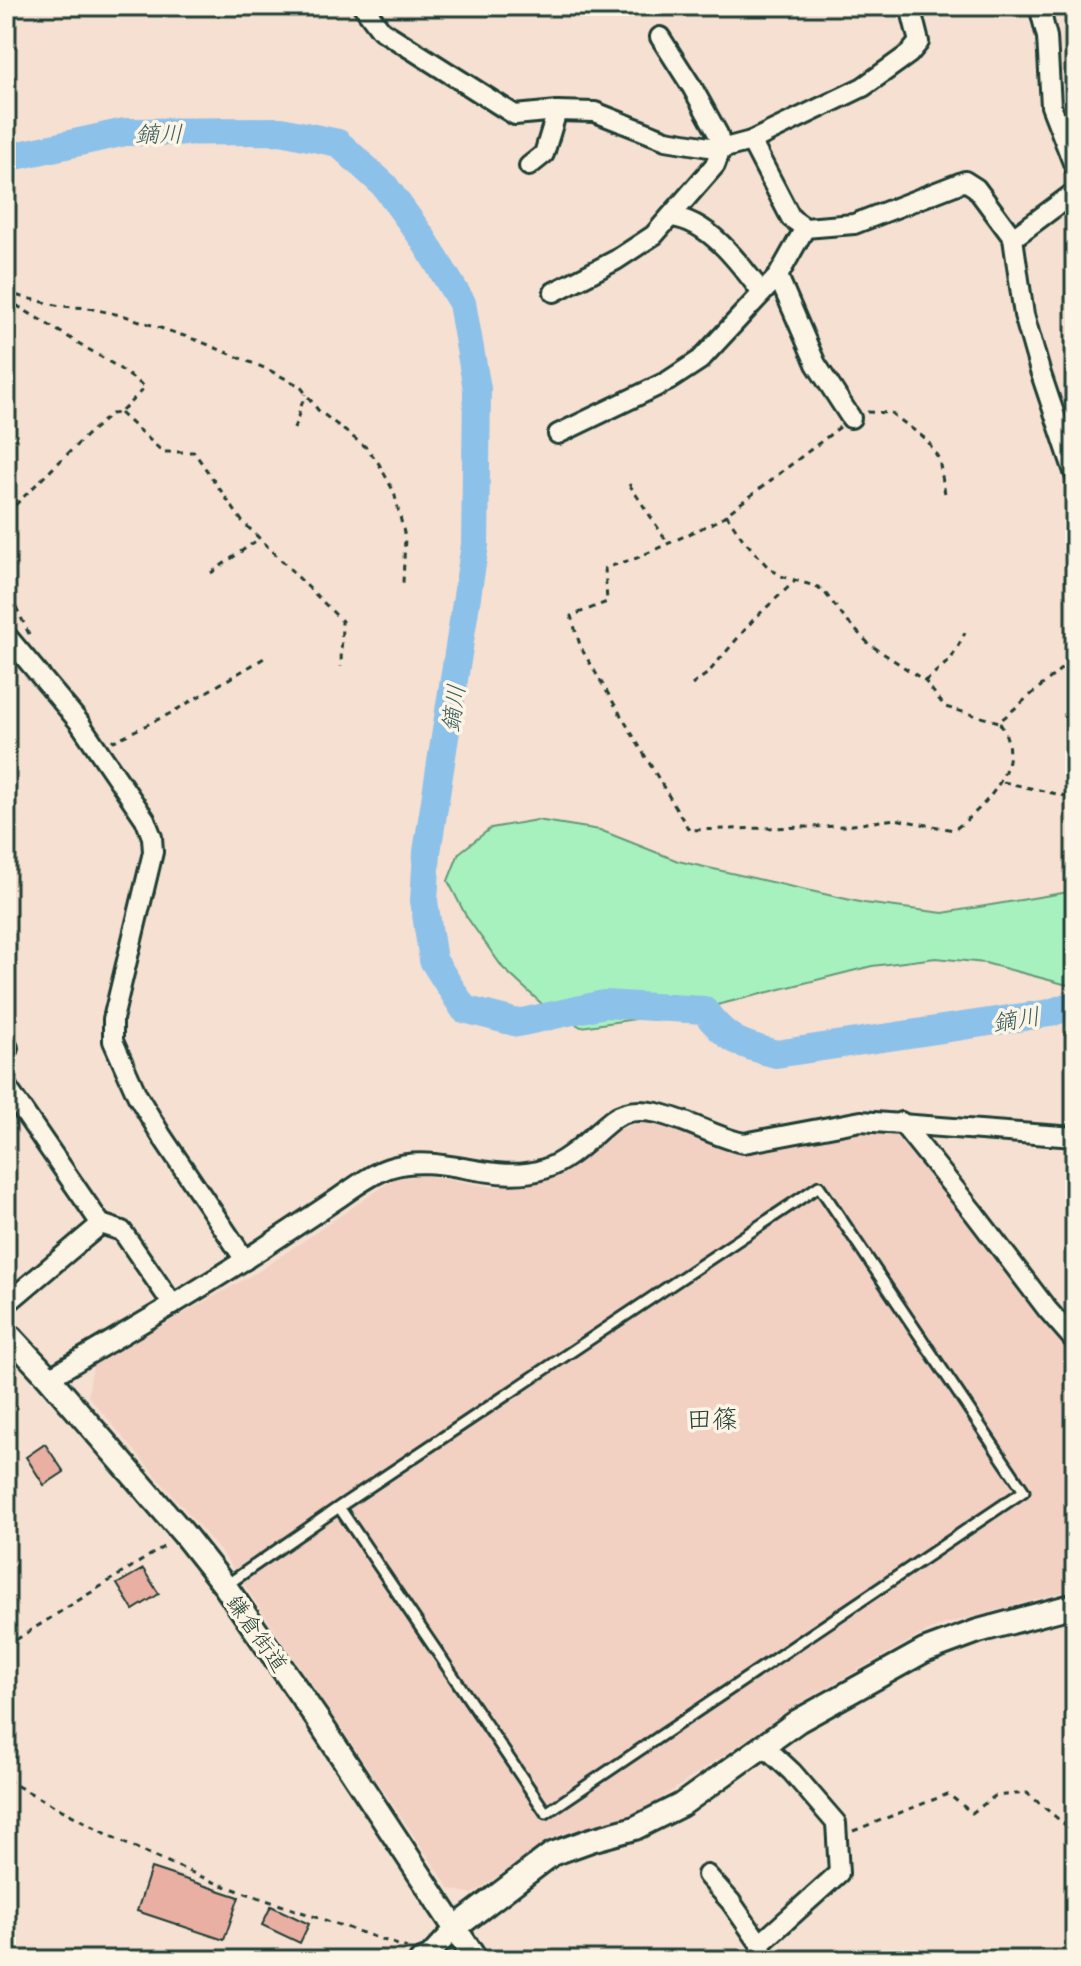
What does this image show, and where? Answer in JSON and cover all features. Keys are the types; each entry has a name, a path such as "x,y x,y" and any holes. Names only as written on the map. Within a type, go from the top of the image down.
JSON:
{"street":[{"path":"363,6 381,30 515,115 557,111 595,112 666,140 721,149 751,141 863,87 909,54 919,42 910,6"},
{"path":"1039,6 1047,37 1051,106 1075,168"},
{"path":"554,292 616,260 654,235 715,165 721,149 718,134 660,37"},
{"path":"529,166 544,154 557,111"},
{"path":"751,141 791,218 805,228 854,224 965,181 976,188 1013,238 1024,315 1075,475"},
{"path":"1013,238 1074,193"},
{"path":"671,217 700,228 727,249 762,293"},
{"path":"558,434 668,381 700,360 778,276 805,228"},
{"path":"778,276 816,364 851,418"},
{"path":"6,635 79,722 145,819 152,837 153,852 113,1019 113,1041 137,1095 161,1135 245,1260"},
{"path":"6,1045 6,1053"},
{"path":"6,1086 101,1224 122,1231 173,1305"},
{"path":"49,1378 245,1260 359,1184 387,1169 416,1161 514,1174 545,1169 572,1152 616,1116 632,1111 652,1111 725,1140 744,1143 861,1121 1075,1137"},
{"path":"901,1122 1075,1341"},
{"path":"6,1304 101,1224"},
{"name":"鎌倉街道","path":"6,1332 183,1533 225,1586 318,1720 476,1960"},
{"path":"424,1958 455,1928 552,1854 635,1828 681,1805 798,1721 924,1651 978,1631 1075,1605"},
{"path":"707,1875 731,1902 763,1952 839,1873 836,1823 792,1772 763,1745"}],"lane":[{"path":"225,1586 339,1507 819,1186 1024,1491 546,1813 339,1507"}],"path":[{"path":"6,293 60,306 125,316 174,332 269,370 300,386 318,410 367,448 394,492 405,537 403,583"},
{"path":"6,299 145,387 120,413 111,414 95,428 6,514"},
{"path":"294,429 305,394"},
{"path":"726,514 768,567 795,581 818,587 869,644 925,681 945,707 999,722 1005,731 1007,746 1003,782 980,811 954,830 895,819 846,826 689,830 581,648 571,616 607,602 605,568 637,558 719,520 726,514 851,418 863,412 891,413 927,440 939,459 945,494"},
{"path":"120,413 163,452 194,452 242,521 342,621 341,667"},
{"path":"629,484 668,543"},
{"path":"211,573 260,538"},
{"path":"692,685 713,668 754,619 795,581"},
{"path":"925,681 951,659 965,633"},
{"path":"105,736 114,741 169,714 266,657"},
{"path":"999,722 1075,657"},
{"path":"1003,782 1075,798"},
{"path":"6,1646 183,1533"},
{"path":"6,1780 122,1842 216,1883 424,1958"},
{"path":"837,1838 948,1794 972,1813 995,1796 1027,1793 1075,1833"}],"shaded area":[{"path":"648,1120 669,1123 728,1151 739,1152 756,1152 852,1133 901,1134 1075,1346 1075,1589 946,1624 920,1635 803,1701 628,1821 605,1828 571,1831 551,1838 473,1894 450,1889 225,1557 88,1396 93,1364 259,1271 394,1179 422,1175 493,1187 540,1182 563,1172 615,1131"}],"green space":[{"path":"537,820 600,830 678,861 864,903 943,913 1075,891 1075,987 985,963 936,958 872,966 697,1010 581,1027 543,1005 503,968 466,916 448,881 459,853 491,828"}],"building":[{"path":"45,1444 64,1472 44,1485 26,1457"},
{"path":"143,1569 159,1594 133,1610 117,1584"},
{"path":"151,1868 239,1897 224,1940 137,1911"},
{"path":"271,1906 309,1924 300,1943 262,1925"}],"waterway":[{"name":"鏑川","path":"6,158 125,132 281,131 338,143 384,185 422,237 462,303 477,389 475,545 427,852 424,901 433,960 464,1009 518,1023 604,1004 704,1010 720,1029 735,1040 776,1054 1050,1013 1075,1004"}],"district":[{"name":"田篠","path":"712,1418"}]}
